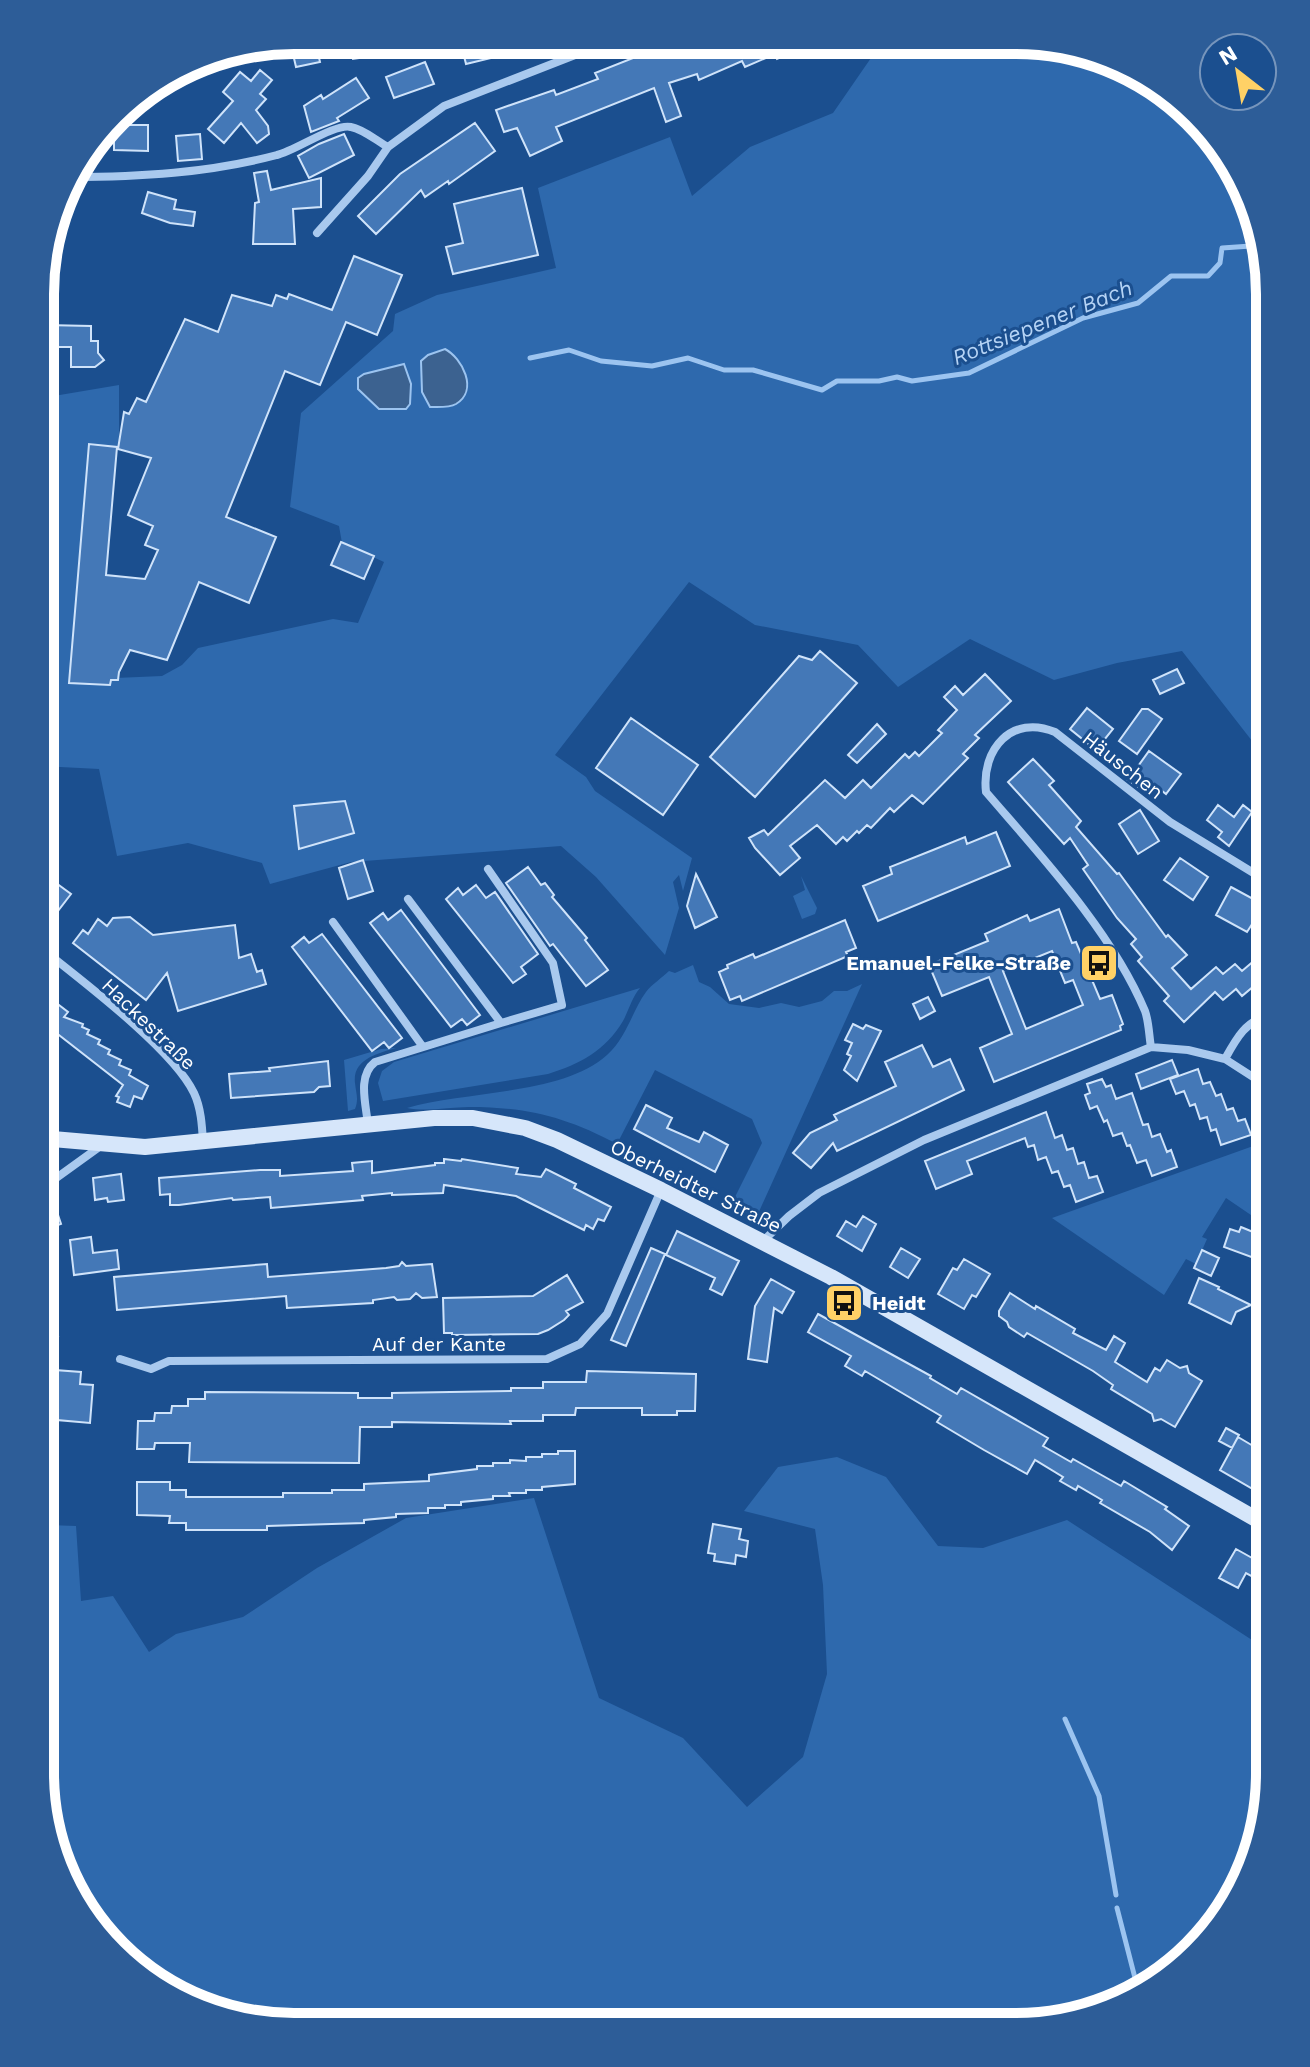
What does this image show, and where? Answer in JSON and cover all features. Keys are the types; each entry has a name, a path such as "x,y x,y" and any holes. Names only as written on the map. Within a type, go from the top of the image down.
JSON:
{"street":[{"path":"317,233 368,176 388,147 444,106 576,55"},
{"path":"85,176 186,173 225,168 280,155 350,126 388,147"},
{"name":"Häuschen","path":"1151,1047 1146,1014 1110,950 1066,885 986,792 986,763 1000,741 1027,726 1039,725 1055,732 1170,822 1256,874"},
{"path":"368,1125 364,1083 369,1067 375,1062 562,1005 553,963 488,869"},
{"path":"408,899 501,1023"},
{"path":"333,922 423,1047"},
{"name":"Hackestraße","path":"54,959 132,1024 181,1072 195,1097 203,1143"},
{"path":"1225,1059 1241,1031 1256,1020"},
{"path":"763,1241 819,1193 924,1140 1151,1047 1188,1050 1225,1059 1255,1079"},
{"name":"Oberheidter Straße","path":"54,1139 145,1147 434,1118 501,1122 557,1140 763,1241 1255,1519"},
{"path":"54,1180 103,1145"},
{"name":"Auf der Kante","path":"120,1359 151,1369 169,1361 547,1359 580,1344 607,1314 661,1190"}],"shaded area":[{"path":"874,54 1047,56 1108,72 1136,86 1186,124 1224,174 1243,217 1254,263 1256,294 1256,746 1182,651 1117,663 1054,680 970,639 898,687 858,645 755,625 689,582 555,755 586,777 595,791 692,858 683,891 679,875 673,882 679,908 665,955 596,877 561,846 351,862 270,884 262,863 188,843 117,856 99,769 54,767 54,396 119,385 119,447 89,445 69,680 162,676 182,665 198,648 333,619 358,623 384,562 342,543 339,526 290,507 301,413 393,331 395,314 437,295 556,268 538,188 670,137 692,196 750,147 833,113"},
{"path":"445,349 457,359 466,375 466,391 456,404 430,407 422,392 421,361"},
{"path":"404,364 411,384 410,404 406,409 379,409 358,389 358,378 364,374"},
{"path":"801,876 817,908 815,914 802,919 793,896 805,890"},
{"path":"693,965 699,982 710,987 729,1004 759,1008 781,1003 799,1007 822,1001 834,991 847,991 862,984 757,1216 733,1212 732,1203 762,1143 752,1119 655,1070 617,1144 546,1115 490,1107 407,1108 540,1085 588,1068 614,1048 651,986 669,971 675,973"},
{"path":"640,988 623,1021 608,1041 571,1066 548,1074 383,1101 378,1083 382,1071 394,1062"},
{"path":"396,1048 368,1058 358,1068 355,1075 356,1105 355,1109 348,1111 344,1060"},
{"path":"1255,1145 1255,1218 1226,1198 1202,1237 1207,1239 1196,1264 1186,1259 1164,1295 1052,1218"},
{"path":"837,1457 886,1477 938,1546 983,1548 1067,1520 1255,1642 1255,1788 1243,1850 1231,1879 1196,1931 1174,1953 1122,1988 1078,2005 1016,2013 263,2011 202,1995 174,1981 124,1943 86,1893 62,1835 54,1773 54,1525 76,1526 81,1601 113,1596 149,1652 176,1634 243,1617 317,1568 406,1518 534,1498 599,1698 683,1738 747,1807 803,1757 827,1674 823,1585 815,1529 744,1511 778,1467"}],"building":[{"path":"774,54 745,67 742,61 699,80 697,74 669,83 681,116 666,122 654,88 556,127 562,141 530,156 517,128 504,132 496,110 554,90 556,95 598,79 595,73 642,55"},
{"path":"293,55 318,55 320,62 296,67"},
{"path":"352,55 367,55 367,57 353,59"},
{"path":"464,55 494,55 495,57 466,64"},
{"path":"425,62 434,84 394,98 386,77"},
{"path":"260,70 272,80 260,94 266,99 256,110 268,126 269,134 257,143 241,123 224,143 208,129 233,101 223,92 240,72 251,81"},
{"path":"356,78 369,98 337,118 339,121 311,132 304,106 321,95 323,99"},
{"path":"475,123 495,151 425,197 421,190 376,234 358,216 400,174"},
{"path":"125,125 148,125 148,151 114,150 114,136"},
{"path":"200,134 202,159 178,161 176,136"},
{"path":"344,134 354,155 309,178 298,156"},
{"path":"267,171 271,190 321,178 321,207 293,209 295,244 253,244 255,203 259,202 254,173"},
{"path":"522,188 538,255 453,274 446,247 463,243 454,204"},
{"path":"148,192 176,200 174,209 195,212 193,226 170,223 142,213"},
{"path":"354,256 402,275 377,335 346,322 320,385 285,371 226,517 276,537 249,603 199,582 167,660 130,650 118,680 111,680 110,685 69,683 89,444 117,447 106,575 145,579 158,550 145,545 153,526 128,515 151,458 118,449 124,412 129,414 137,398 146,402 185,319 218,332 232,295 272,306 276,295 287,299 289,294 332,310"},
{"path":"54,325 91,326 91,341 98,341 98,353 104,360 95,367 71,367 71,347 54,347"},
{"path":"341,542 374,556 364,579 331,565"},
{"path":"820,651 857,683 755,797 710,757 799,656 812,660"},
{"path":"1177,669 1184,683 1160,694 1153,680"},
{"path":"985,674 1011,701 975,735 979,738 963,754 968,758 923,804 912,795 894,812 890,808 871,828 867,825 847,841 843,837 836,844 817,825 790,846 800,858 780,875 755,848 749,838 764,830 768,835 825,780 845,798 863,780 871,788 905,754 909,758 915,752 919,756 942,733 938,730 957,710 944,697 955,686 963,695"},
{"path":"1087,708 1113,729 1096,750 1070,729"},
{"path":"1142,709 1148,709 1162,719 1137,754 1119,741"},
{"path":"631,718 698,765 663,815 596,768"},
{"path":"877,724 886,734 857,763 848,755"},
{"path":"1149,751 1181,774 1166,794 1152,783 1146,792 1128,780"},
{"path":"1033,759 1054,781 1049,785 1081,821 1076,827 1119,873 1166,937 1168,935 1187,955 1172,968 1191,989 1216,967 1223,974 1235,964 1242,971 1255,960 1256,988 1242,996 1236,989 1223,1000 1215,992 1184,1022 1164,1001 1169,996 1138,961 1142,957 1131,944 1136,939 1117,918 1083,869 1088,865 1070,838 1064,844 1008,782"},
{"path":"345,801 354,833 299,849 294,806"},
{"path":"1218,805 1234,817 1243,805 1252,812 1229,846 1218,837 1222,832 1207,820"},
{"path":"1140,810 1159,841 1138,854 1119,824"},
{"path":"996,832 1010,866 878,921 863,886 892,874 890,867 965,837 967,844"},
{"path":"1180,858 1208,877 1193,900 1164,880"},
{"path":"363,860 373,891 348,899 339,868"},
{"path":"528,867 541,885 545,883 554,895 552,897 587,938 585,940 608,970 586,986 553,944 550,946 506,883"},
{"path":"696,874 717,917 695,928 687,906"},
{"path":"54,882 71,894 54,916"},
{"path":"476,885 486,898 495,892 538,954 521,967 526,974 513,983 446,899 458,888 463,895"},
{"path":"1231,887 1256,900 1256,922 1247,932 1216,915"},
{"path":"1059,909 1100,999 1112,995 1123,1024 1121,1030 994,1082 980,1048 1012,1034 989,977 942,996 929,965 988,941 985,934 1027,915 1030,921","holes":["1052,951 1065,983 1073,980 1083,1005 1026,1029 1003,971"]},
{"path":"401,910 480,1015 467,1025 462,1019 451,1027 370,923 383,913 388,920"},
{"path":"130,917 153,935 235,925 239,958 251,954 257,972 262,970 266,984 178,1011 167,973 146,1000 73,943 83,930 88,934 98,919 107,926 113,918"},
{"path":"845,920 856,948 846,952 848,956 742,1001 740,996 730,1000 719,972 728,968 727,965 753,954 755,958"},
{"path":"322,934 402,1038 389,1048 384,1042 372,1051 292,947 304,937 309,943"},
{"path":"928,997 935,1011 920,1019 913,1004"},
{"path":"54,1001 68,1012 64,1017 83,1024 82,1027 89,1030 87,1034 100,1040 98,1044 110,1050 108,1054 121,1060 119,1065 131,1070 129,1075 148,1086 142,1099 134,1096 130,1107 117,1102 119,1097 116,1096 123,1085 54,1031"},
{"path":"853,1024 863,1029 866,1025 881,1031 857,1081 844,1070 851,1056 847,1054 852,1043 845,1040"},
{"path":"922,1045 933,1067 950,1059 964,1090 837,1151 833,1143 811,1168 793,1153 810,1133 837,1120 834,1115 896,1086 885,1062"},
{"path":"1172,1060 1178,1075 1141,1089 1136,1074"},
{"path":"328,1061 330,1086 319,1087 314,1092 231,1098 229,1074"},
{"path":"1198,1069 1203,1084 1210,1082 1216,1096 1221,1094 1227,1110 1233,1108 1238,1121 1245,1119 1251,1135 1221,1145 1216,1129 1211,1131 1207,1117 1200,1119 1195,1104 1190,1106 1184,1091 1176,1094 1170,1079"},
{"path":"1102,1079 1106,1087 1111,1085 1116,1099 1132,1093 1143,1125 1148,1124 1152,1137 1160,1134 1167,1152 1171,1150 1177,1167 1152,1176 1146,1160 1137,1163 1122,1133 1113,1136 1107,1120 1104,1122 1097,1106 1090,1109 1085,1095 1090,1093 1087,1084"},
{"path":"646,1105 672,1118 667,1128 699,1142 704,1132 728,1145 715,1172 634,1129"},
{"path":"1046,1112 1055,1138 1062,1135 1067,1150 1073,1148 1078,1164 1084,1162 1089,1178 1097,1176 1103,1192 1076,1202 1070,1185 1064,1187 1058,1171 1052,1173 1046,1157 1038,1160 1034,1145 1028,1147 1025,1138 967,1161 972,1174 936,1189 925,1161"},
{"path":"444,1159 518,1168 516,1174 541,1177 546,1169 611,1207 604,1221 598,1219 593,1229 586,1225 584,1230 516,1196 444,1185 443,1193 392,1193 362,1196 363,1200 271,1208 270,1197 170,1205 170,1194 160,1195 159,1178 260,1170 280,1170 280,1176 353,1171 352,1163 372,1161 372,1173 435,1165 444,1163"},
{"path":"121,1174 124,1200 95,1200 93,1178"},
{"path":"54,1203 61,1224 54,1226"},
{"path":"863,1216 876,1224 862,1251 837,1236 846,1221 856,1227"},
{"path":"1241,1227 1255,1233 1255,1258 1224,1247 1230,1229 1239,1232"},
{"path":"677,1231 739,1261 722,1295 710,1289 715,1278 666,1255"},
{"path":"91,1237 93,1253 117,1250 119,1269 74,1275 70,1240"},
{"path":"651,1248 665,1254 626,1346 611,1340"},
{"path":"901,1248 920,1259 908,1278 890,1267"},
{"path":"1202,1250 1219,1258 1211,1276 1194,1268"},
{"path":"964,1259 990,1274 976,1297 972,1295 964,1309 938,1294 953,1268 957,1270"},
{"path":"402,1262 406,1266 432,1264 437,1297 422,1298 416,1293 410,1299 397,1300 394,1297 373,1300 373,1303 287,1308 286,1296 117,1310 114,1277 267,1264 268,1277 386,1268 399,1266"},
{"path":"567,1275 583,1302 566,1311 569,1315 548,1330 538,1334 444,1333 443,1298 533,1296"},
{"path":"1199,1278 1251,1305 1236,1312 1231,1324 1189,1303"},
{"path":"771,1279 794,1292 782,1313 774,1308 767,1362 748,1359 755,1306"},
{"path":"1010,1293 1106,1350 1114,1336 1125,1343 1115,1362 1147,1382 1155,1368 1160,1371 1167,1360 1180,1368 1187,1366 1189,1373 1202,1381 1175,1427 1161,1419 1154,1421 1152,1414 1111,1389 1113,1385 1093,1371 1027,1333 1024,1337 1009,1327 999,1316 999,1311"},
{"path":"818,1314 931,1376 957,1394 961,1388 1048,1438 1043,1446 1071,1462 1073,1459 1121,1486 1124,1481 1167,1507 1165,1509 1189,1526 1172,1550 1150,1532 1100,1503 1102,1500 1078,1486 1076,1490 1060,1481 1063,1477 1035,1460 1027,1474 984,1450 937,1422 941,1416 865,1371 862,1376 845,1366 851,1356 808,1332"},
{"path":"54,1370 81,1372 80,1384 93,1385 90,1423 57,1420 58,1410 54,1410"},
{"path":"587,1371 696,1374 695,1411 677,1411 677,1415 642,1415 642,1408 576,1408 575,1415 543,1415 543,1421 510,1421 511,1424 392,1422 392,1427 360,1427 359,1463 189,1462 190,1443 155,1443 154,1449 137,1449 138,1421 154,1421 155,1413 171,1413 172,1406 188,1406 188,1399 205,1399 205,1392 358,1393 358,1398 392,1398 392,1393 543,1388 543,1382 586,1382"},
{"path":"1226,1428 1239,1435 1232,1448 1219,1441"},
{"path":"1238,1437 1255,1447 1255,1490 1220,1470"},
{"path":"558,1451 575,1451 575,1484 509,1493 510,1496 493,1496 493,1499 461,1502 461,1505 445,1505 445,1508 428,1508 428,1513 396,1514 396,1517 364,1520 364,1523 267,1526 267,1530 186,1530 186,1523 169,1523 170,1516 137,1515 137,1482 170,1482 170,1490 186,1490 186,1497 283,1497 283,1493 364,1490 364,1484 429,1481 429,1475 493,1466 493,1463 510,1463 510,1460 526,1461 526,1457 558,1454"},
{"path":"713,1524 741,1529 739,1539 748,1541 746,1557 736,1555 735,1564 714,1561 715,1554 708,1553"},
{"path":"1236,1549 1255,1560 1255,1578 1246,1573 1238,1588 1219,1578"}],"waterway":[{"name":"Rottsiepener Bach","path":"530,358 569,350 601,361 652,366 688,358 724,370 753,370 822,390 837,381 879,381 897,377 912,381 969,373 1083,318 1138,303 1171,276 1208,276 1220,263 1222,248 1250,246"},
{"path":"1065,1719 1099,1796 1116,1895"},
{"path":"1117,1908 1135,1980"}],"place":[{"name":"Emanuel-Felke-Straße","path":"1099,963"},
{"name":"Heidt","path":"844,1303"}]}
